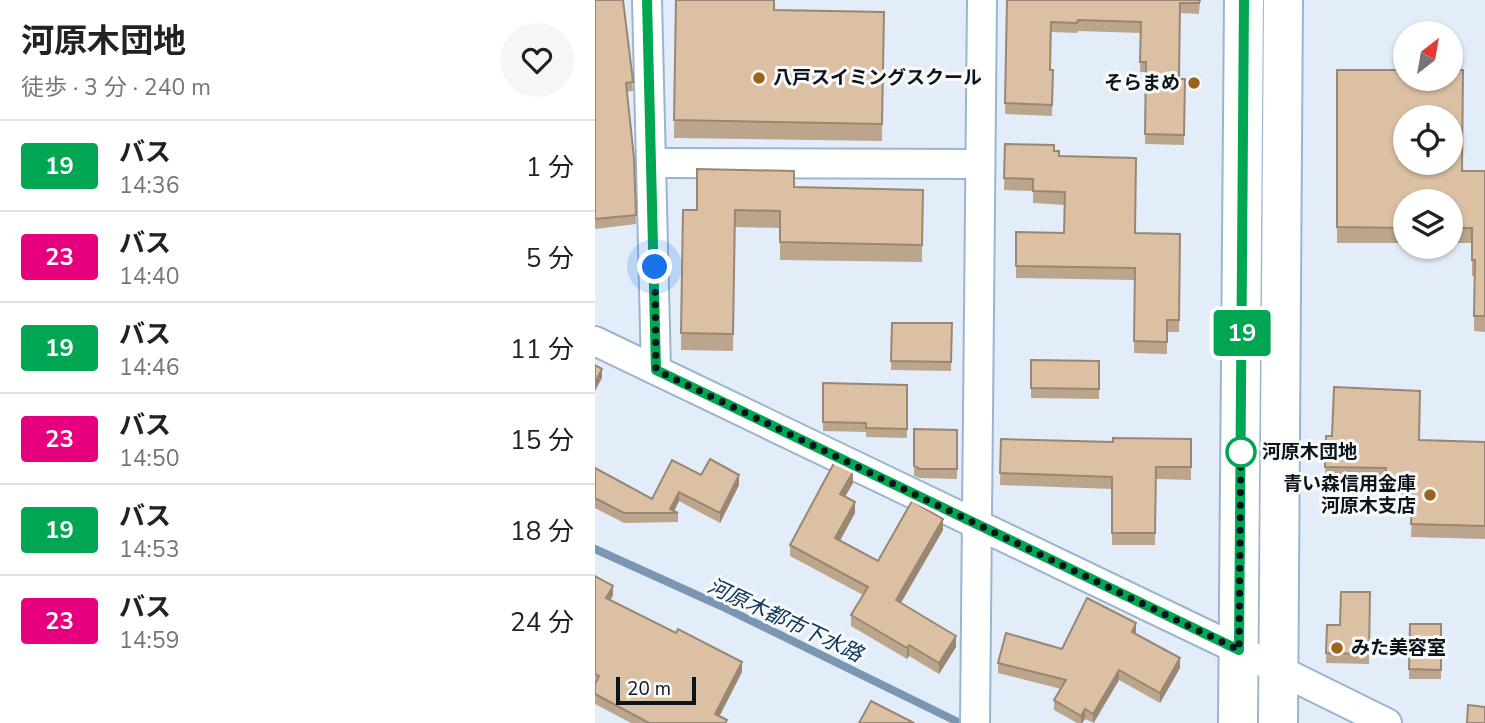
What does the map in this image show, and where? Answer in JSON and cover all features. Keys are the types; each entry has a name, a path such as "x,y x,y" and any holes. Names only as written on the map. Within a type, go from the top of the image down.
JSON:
{"street":[{"path":"647,0 656,370"},
{"path":"975,723 982,0"},
{"path":"1238,723 1244,0"},
{"path":"1278,723 1283,0"},
{"path":"653,163 980,164"},
{"path":"595,341 1387,723"}],"building":[{"path":"595,0 623,0 633,82 626,83 634,158 636,215 595,219"},
{"path":"676,0 774,0 774,10 884,12 882,124 674,120"},
{"path":"1007,0 1200,0 1199,3 1180,3 1179,79 1185,79 1184,135 1145,134 1146,62 1140,62 1141,22 1051,22 1052,105 1005,103"},
{"path":"1337,70 1393,70 1393,91 1463,91 1463,105 1393,105 1393,175 1463,175 1463,171 1485,171 1485,316 1474,316 1475,260 1472,260 1472,228 1463,228 1463,189 1393,189 1393,228 1337,227"},
{"path":"1005,144 1054,145 1054,151 1059,151 1059,156 1136,158 1135,233 1180,234 1179,320 1167,320 1167,342 1134,341 1135,268 1016,266 1016,232 1064,233 1065,192 1033,191 1033,179 1004,178"},
{"path":"697,169 794,171 794,187 923,190 922,245 780,242 780,211 735,210 733,334 681,333 683,210 697,210"},
{"path":"892,323 952,323 951,362 891,361"},
{"path":"1031,360 1099,361 1099,389 1031,388"},
{"path":"595,365 602,369 595,382"},
{"path":"823,383 907,385 907,429 866,428 866,423 823,422"},
{"path":"1334,387 1420,391 1419,440 1485,442 1485,526 1411,524 1412,499 1386,498 1386,468 1325,467 1326,436 1332,436"},
{"path":"914,429 957,430 957,469 920,469 914,466"},
{"path":"1113,438 1191,439 1191,467 1156,467 1155,533 1112,533 1112,477 1000,473 1001,439 1113,442"},
{"path":"710,459 739,475 720,513 679,492 670,509 678,513 624,513 595,498 595,468 652,499 672,460 701,475"},
{"path":"834,463 853,472 840,494 855,502 835,538 878,561 912,501 943,519 896,600 956,636 939,663 909,645 907,648 851,615 868,587 790,545"},
{"path":"595,576 613,586 606,598 676,633 678,629 742,662 715,714 727,720 725,723 649,723 595,694 595,684 599,676 595,674"},
{"path":"1341,592 1370,592 1369,654 1326,653 1327,625 1340,625"},
{"path":"1087,598 1136,623 1132,632 1180,658 1160,693 1119,670 1093,714 1085,709 1081,716 1054,700 1066,680 998,663 1006,633 1062,649"},
{"path":"1410,624 1441,624 1441,670 1409,669"},
{"path":"871,701 914,723 859,723"},
{"path":"1468,705 1485,707 1485,723 1467,723"}],"waterway":[{"name":"河原木都市下水路","path":"595,549 721,606 960,723"}],"bus line":[{"name":"19","path":"647,0 656,370 1239,650 1244,0"}],"place":[{"name":"八戸スイミングスクール","path":"759,78"},
{"name":"そらまめ","path":"1194,83"},
{"name":"河原木団地","path":"1241,452"},
{"name":"青い森信用金庫 河原木支店","path":"1430,495"},
{"name":"みた美容室","path":"1337,648"}],"route":[{"path":"655,267 656,370 1239,650 1241,441 1241,452"}]}
